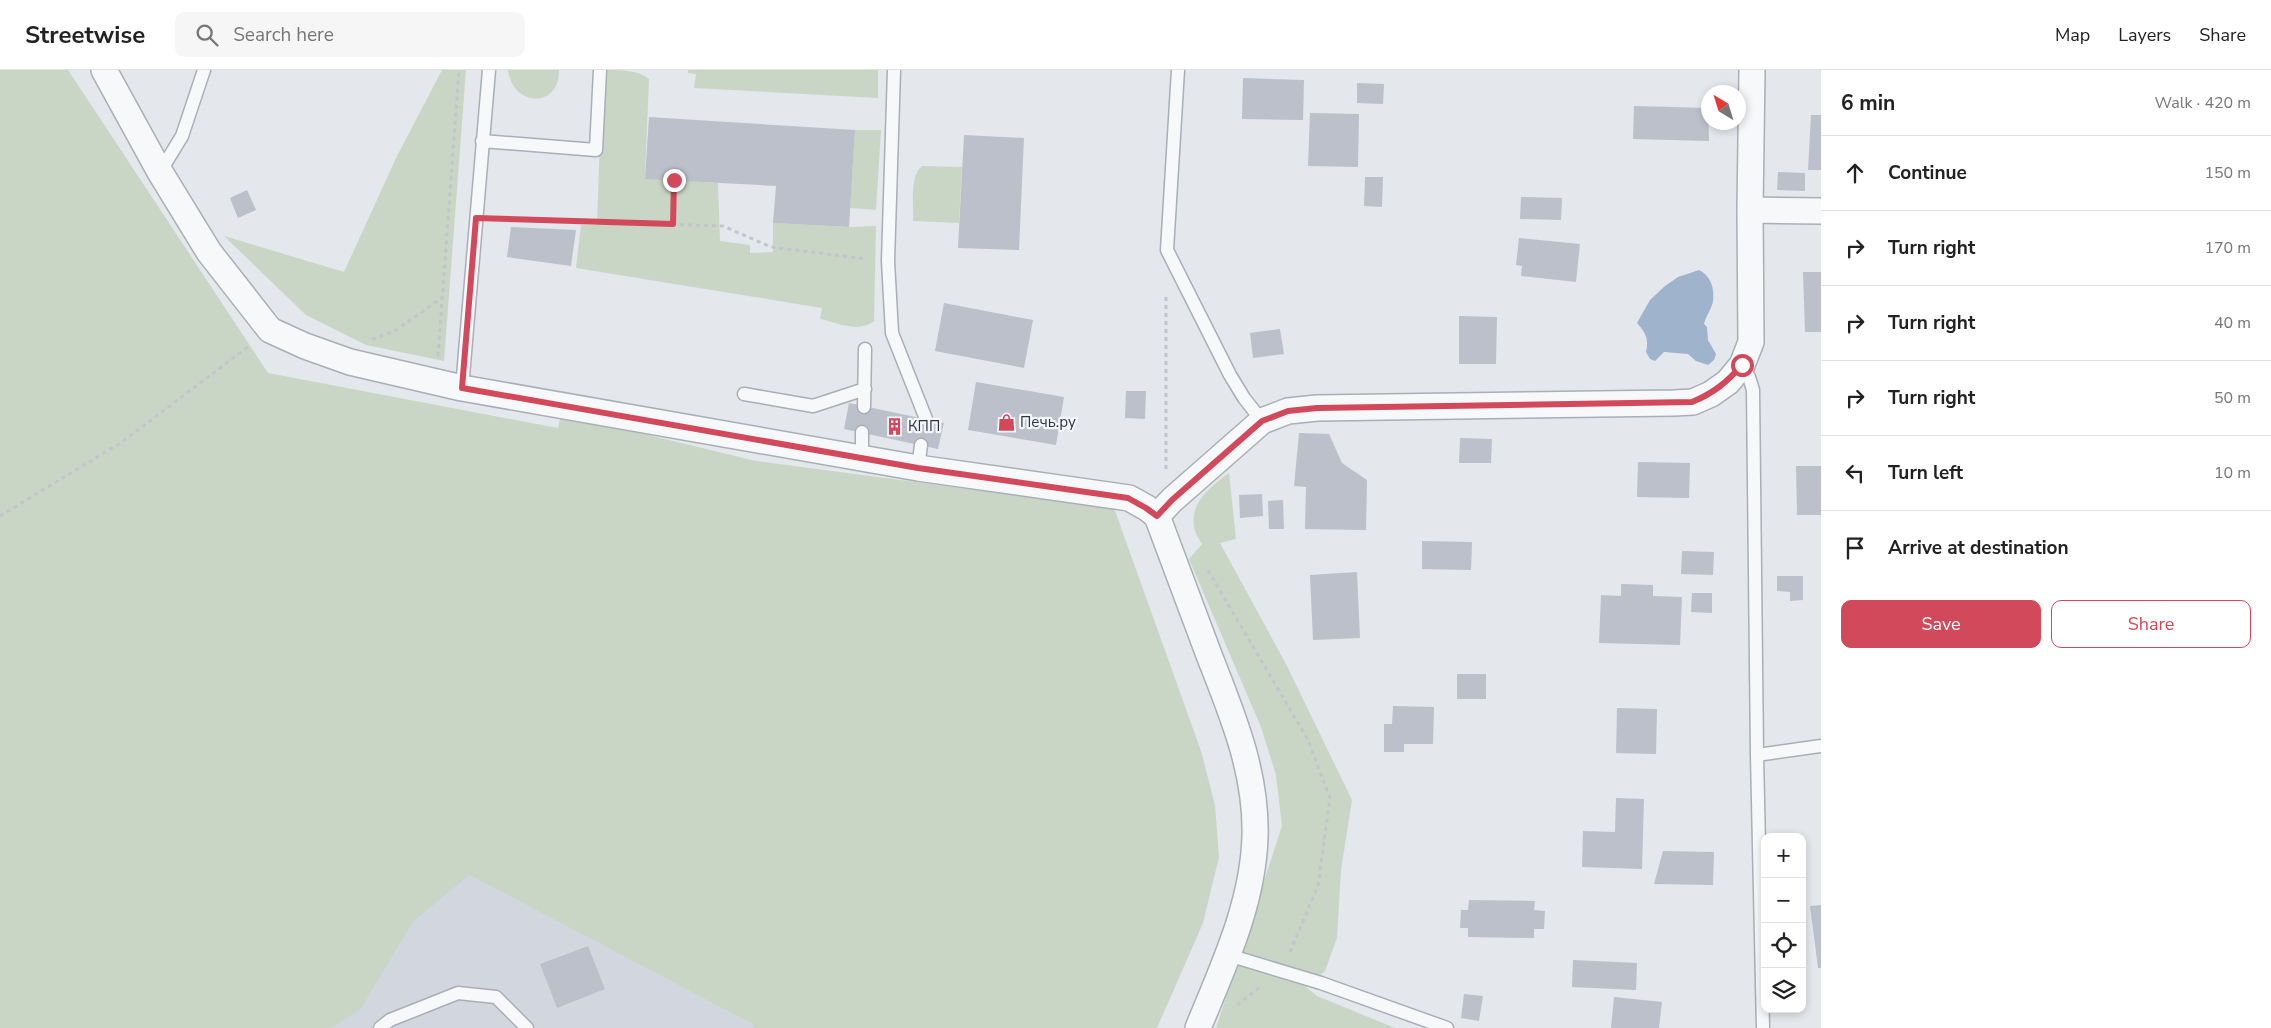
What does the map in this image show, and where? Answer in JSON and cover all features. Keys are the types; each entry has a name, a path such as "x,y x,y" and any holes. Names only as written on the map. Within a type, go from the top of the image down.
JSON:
{"street":[{"path":"104,70 160,172 209,252 270,330 306,346 350,362 462,388 862,458 919,457 1128,498 1157,516 1235,721 1247,761 1253,795 1255,837 1251,874 1228,955 1198,1028"},
{"path":"1157,516 1172,500 1262,421 1288,411 1317,408 1692,402 1711,394 1728,382 1742,365 1751,342 1752,70"},
{"path":"1750,210 1821,210"}],"lane":[{"path":"160,172 182,136 204,70"},
{"path":"462,388 489,70"},
{"path":"482,142 596,150 600,70"},
{"path":"894,70 888,261 892,333 926,419"},
{"path":"1178,70 1167,250 1230,375 1244,398 1262,421"},
{"path":"864,407 865,349"},
{"path":"1742,365 1749,376 1753,390 1757,755 1764,1028"},
{"path":"744,394 813,406 865,389"},
{"path":"862,432 862,458"},
{"path":"1757,755 1821,746"},
{"path":"1228,955 1321,983 1447,1028"},
{"path":"380,1028 390,1020 458,993 496,996 527,1028"}],"path":[{"path":"437,382 459,70"},
{"path":"673,224 674,180"},
{"path":"476,218 723,226 771,247 888,261"},
{"path":"1166,474 1164,458 1167,250"},
{"path":"368,340 393,332 442,297"},
{"path":"0,516 122,442 270,330"}],"shaded area":[{"path":"469,875 752,1024 754,1028 0,1028"}],"green space":[{"path":"0,70 68,70 268,373 558,428 561,414 756,461 1114,508 1201,751 1215,805 1219,857 1203,923 1157,1028 754,1028 752,1024 469,875 413,922 360,1010 331,1028 0,1028"},
{"path":"442,70 466,70 444,361 366,345 306,315 224,236 344,272 397,156"},
{"path":"508,70 559,70 557,82 552,91 545,97 536,98 527,97 518,91 512,82"},
{"path":"606,70 635,72 649,79 645,178 718,183 720,241 750,245 750,253 773,252 773,223 849,227 876,226 874,321 868,325 848,326 820,319 822,308 576,268 581,225 597,225 602,76"},
{"path":"688,70 878,70 878,98 694,88 696,74 688,73"},
{"path":"855,130 881,130 876,210 850,208"},
{"path":"922,166 962,167 959,223 913,221 915,177"},
{"path":"1229,473 1236,539 1220,543 1286,664 1352,800 1341,870 1337,938 1325,971 1306,987 1317,996 1395,1028 1216,1028 1282,826 1276,775 1261,727 1189,559 1202,544 1194,528 1195,509 1209,489"}],"water":[{"path":"1699,270 1711,282 1713,291 1712,304 1704,324 1707,327 1708,340 1716,354 1714,360 1708,365 1696,361 1688,354 1664,352 1655,361 1650,359 1646,352 1646,336 1637,323 1650,300 1665,286 1678,277"}],"building":[{"path":"1243,78 1304,80 1303,120 1242,119"},
{"path":"1357,83 1384,84 1383,104 1357,103"},
{"path":"1634,106 1701,108 1701,130 1709,130 1709,141 1633,139"},
{"path":"1310,113 1359,114 1358,167 1308,166"},
{"path":"1811,115 1821,115 1821,170 1808,170"},
{"path":"649,117 855,130 849,227 773,223 776,186 645,179"},
{"path":"964,135 1024,138 1019,250 958,248"},
{"path":"1778,172 1805,173 1805,191 1777,190"},
{"path":"1365,177 1383,177 1382,207 1364,206"},
{"path":"247,190 256,210 238,218 230,198"},
{"path":"1521,197 1562,198 1561,220 1520,219"},
{"path":"511,227 576,230 571,266 507,257"},
{"path":"1519,238 1580,244 1576,282 1521,276 1522,266 1516,265"},
{"path":"1803,272 1821,272 1821,332 1805,332"},
{"path":"944,303 1033,320 1024,368 935,351"},
{"path":"1459,316 1497,317 1496,364 1459,364"},
{"path":"1280,329 1284,354 1253,358 1250,333"},
{"path":"976,382 1064,397 1056,445 968,430"},
{"path":"1126,391 1146,391 1145,419 1125,418"},
{"name":"КПП","path":"849,403 944,423 938,449 844,429"},
{"path":"1299,433 1329,434 1342,463 1367,480 1366,530 1305,529 1306,487 1294,486"},
{"path":"1460,438 1492,439 1491,463 1459,463"},
{"path":"1638,462 1690,463 1689,498 1637,497"},
{"path":"1796,466 1821,466 1821,515 1797,515"},
{"path":"1262,494 1263,516 1240,518 1239,495"},
{"path":"1283,500 1284,529 1269,529 1268,501"},
{"path":"1422,541 1472,542 1471,570 1422,569"},
{"path":"1682,551 1714,552 1713,575 1681,574"},
{"path":"1357,572 1360,638 1313,640 1310,575"},
{"path":"1777,576 1803,576 1803,600 1790,601 1790,592 1777,591"},
{"path":"1621,584 1653,585 1653,596 1682,597 1680,645 1599,643 1601,595 1621,596"},
{"path":"1692,593 1712,593 1712,613 1691,612"},
{"path":"1457,674 1486,674 1486,699 1457,699"},
{"path":"1393,706 1434,707 1433,744 1404,744 1404,752 1384,752 1384,724 1392,724"},
{"path":"1617,708 1657,709 1656,754 1616,753"},
{"path":"1616,798 1644,799 1642,869 1582,867 1583,831 1615,832"},
{"path":"1663,851 1714,852 1713,885 1654,884"},
{"path":"1469,900 1535,901 1534,910 1545,911 1544,929 1534,929 1534,938 1468,937 1468,928 1460,928 1461,910 1468,910"},
{"path":"1821,905 1821,968 1818,968 1810,906"},
{"path":"588,946 605,989 557,1008 540,964"},
{"path":"1573,960 1637,963 1636,990 1572,987"},
{"path":"1464,994 1483,996 1479,1021 1461,1018"},
{"path":"1614,997 1662,1002 1659,1028 1611,1028"}],"place":[{"name":"Печь.ру","path":"1006,422"},
{"name":"КПП","path":"894,426"}],"route":[{"path":"674,180 673,224 476,218 462,388 918,468 1128,498 1157,516 1172,500 1262,421 1288,411 1317,408 1692,402 1711,394 1728,382 1742,365"}]}
